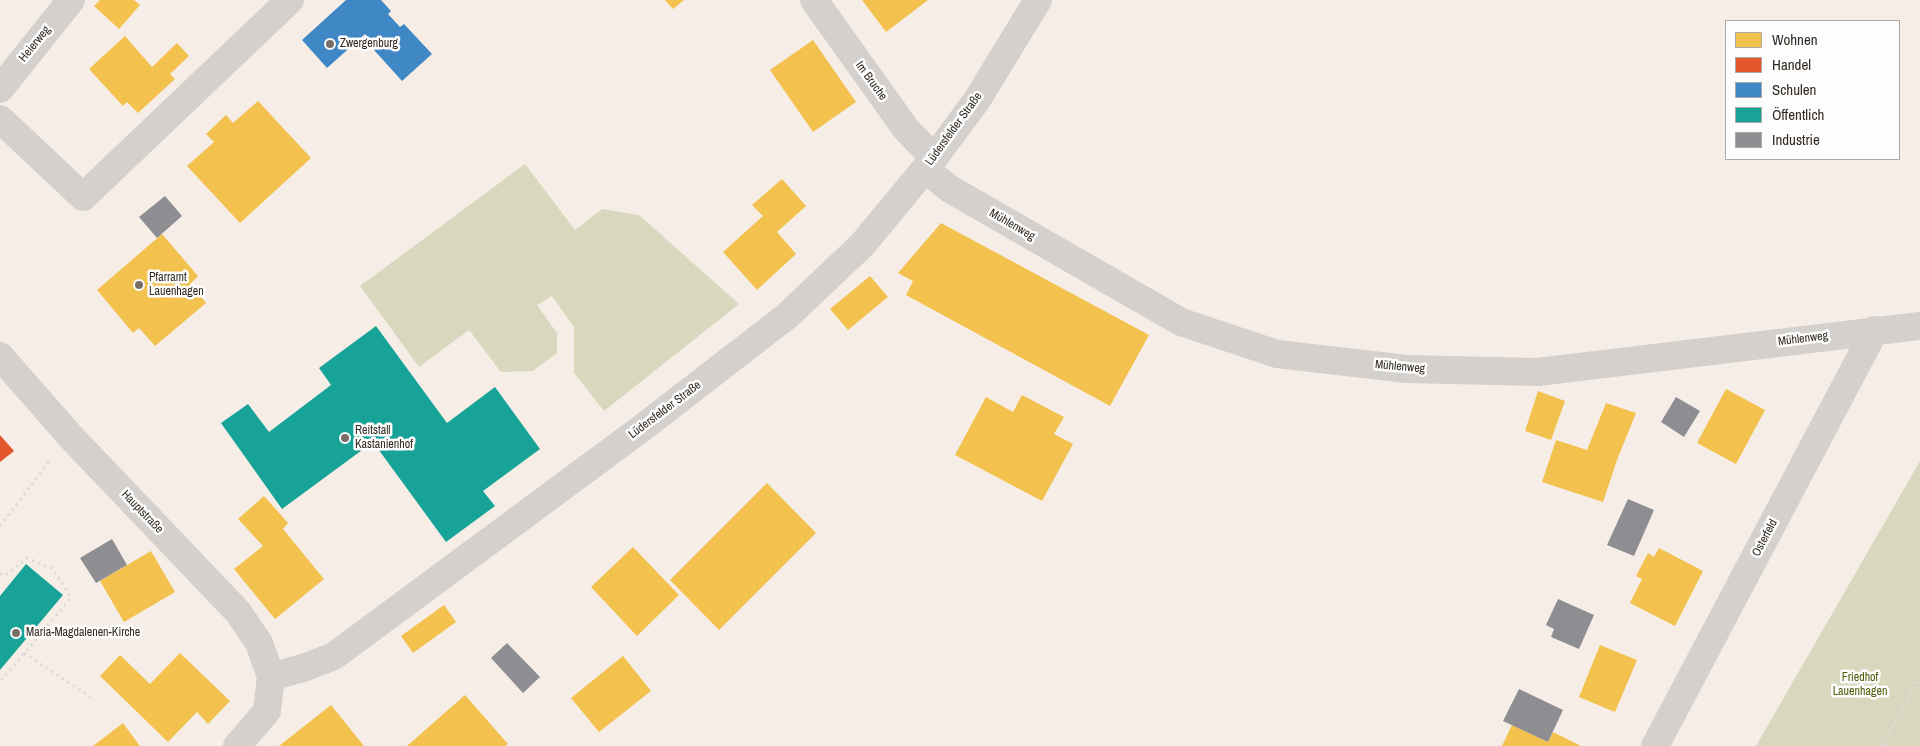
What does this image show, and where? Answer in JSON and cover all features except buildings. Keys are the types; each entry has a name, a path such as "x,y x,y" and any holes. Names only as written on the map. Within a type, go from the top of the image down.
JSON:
{"street":[{"name":"Heierweg","path":"0,89 71,0"},
{"path":"0,119 84,197 290,0"},
{"name":"Im Bruche","path":"814,0 930,164"},
{"name":"Lüdersfelder Straße","path":"271,677 306,667 334,656 787,316 862,245 930,164 977,100 1038,0"},
{"name":"Mühlenweg","path":"930,164 950,188 1181,322 1277,354 1407,369 1538,372 1920,326"},
{"name":"Osterfeld","path":"1655,746 1875,330"},
{"name":"Hauptstraße","path":"0,356 71,437 238,612 259,643 271,677"},
{"path":"237,746 267,711 271,677"}],"path":[{"path":"0,526 37,476 71,437"},
{"path":"0,574 4,576 27,558 53,569 71,598 0,682"},
{"path":"24,652 95,700"},
{"path":"1882,746 1920,676"}],"green space":[{"path":"525,164 575,230 602,209 639,215 739,304 604,411 574,373 574,327 552,296 537,305 557,333 557,353 533,371 501,372 469,330 419,367 360,286"},
{"name":"Friedhof Lauenhagen","path":"1920,461 1920,746 1756,746"}],"place":[{"name":"Zwergenburg","path":"330,44"},
{"name":"Pfarramt Lauenhagen","path":"139,285"},
{"name":"Reitstall Kastanienhof","path":"345,438"},
{"name":"Maria-Magdalenen-Kirche","path":"16,633"}]}
